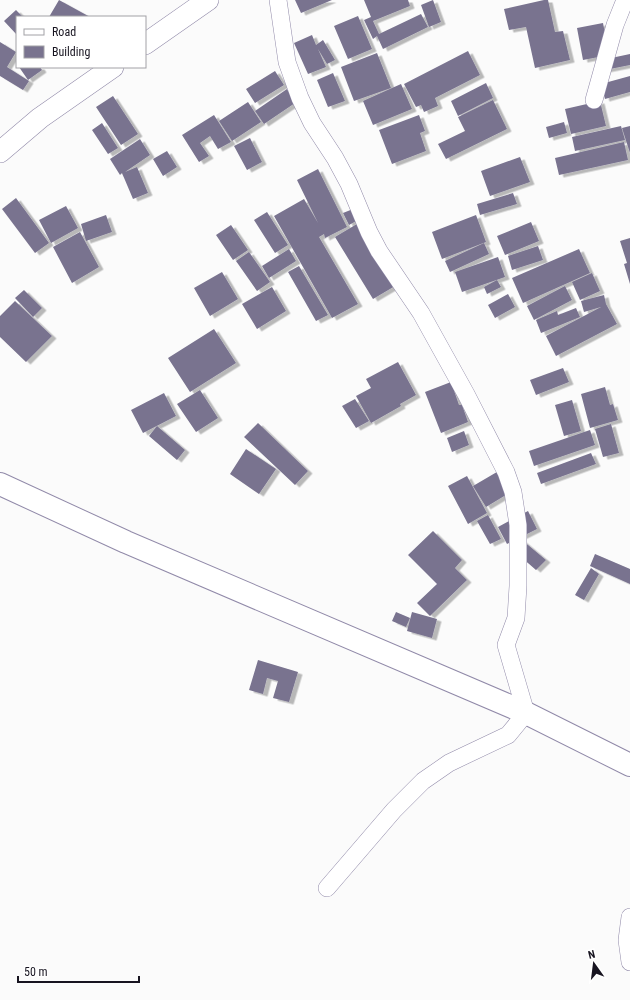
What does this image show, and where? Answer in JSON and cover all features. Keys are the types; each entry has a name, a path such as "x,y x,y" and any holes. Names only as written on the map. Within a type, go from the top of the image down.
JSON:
{"main road":[{"path":"0,484 126,542 526,713 630,765"}],"street":[{"path":"146,43 208,0"},
{"path":"278,0 287,62 300,98 312,123 335,158 349,184 369,232 379,251 415,302 495,449 513,492 518,525 518,586 516,618 506,645 526,713 508,735 449,763 423,781 384,822 328,888"},
{"path":"594,100 615,25 625,0"},
{"path":"0,152 40,118 112,68"},
{"path":"630,917 627,940 630,962"}],"building":[{"path":"59,0 88,16 50,16"},
{"path":"295,0 332,0 301,13"},
{"path":"364,0 408,0 410,6 373,21 379,34 421,14 428,27 383,49 377,36 373,39 364,20 371,17"},
{"path":"433,0 441,22 429,27 421,5"},
{"path":"548,0 555,32 563,31 570,60 535,68 526,27 509,30 504,9"},
{"path":"16,10 22,16 16,16 16,34 4,21"},
{"path":"358,16 372,49 348,59 334,26"},
{"path":"603,23 609,55 583,60 577,28"},
{"path":"312,35 316,45 323,40 335,60 327,64 318,49 326,67 308,74 294,43"},
{"path":"0,42 16,52 7,67 29,81 23,90 0,76"},
{"path":"468,51 480,75 435,98 438,106 424,112 421,105 416,107 404,84"},
{"path":"377,53 391,88 354,101 341,67"},
{"path":"630,54 630,65 600,71 597,61"},
{"path":"20,68 41,68 42,70 28,80"},
{"path":"275,71 284,85 255,103 246,89"},
{"path":"333,73 345,101 328,107 317,80"},
{"path":"630,76 630,92 605,99 601,84"},
{"path":"486,83 493,98 458,116 451,101"},
{"path":"401,84 412,109 373,125 363,101"},
{"path":"287,89 295,103 264,124 255,111"},
{"path":"113,96 138,134 121,145 96,107"},
{"path":"493,100 507,129 446,159 438,144 465,131 458,117"},
{"path":"600,101 606,126 571,134 565,109"},
{"path":"248,102 261,122 232,141 219,121"},
{"path":"214,115 231,142 218,149 210,136 200,143 209,156 199,162 182,135"},
{"path":"419,115 425,131 420,133 426,151 392,164 379,130"},
{"path":"564,122 567,133 549,138 546,127"},
{"path":"102,123 118,148 108,154 92,130"},
{"path":"621,126 625,140 575,151 572,137"},
{"path":"630,126 630,153 622,128"},
{"path":"250,138 262,162 247,170 234,146"},
{"path":"140,139 150,155 125,172 137,167 148,193 133,199 122,173 120,175 110,159"},
{"path":"624,142 628,160 559,175 555,158"},
{"path":"167,151 177,167 163,176 153,159"},
{"path":"520,157 530,182 490,196 481,171"},
{"path":"318,169 347,227 325,238 324,234 319,237 358,304 332,318 274,216 304,199 318,223 297,180"},
{"path":"513,193 517,204 480,215 477,204"},
{"path":"16,198 49,243 35,253 2,209"},
{"path":"66,206 78,228 51,243 39,220"},
{"path":"353,209 358,220 349,225 343,213"},
{"path":"267,212 288,245 275,253 254,220"},
{"path":"106,215 112,232 86,241 81,224"},
{"path":"476,215 486,242 442,259 432,232"},
{"path":"531,222 539,241 505,255 497,236"},
{"path":"357,224 395,286 373,299 335,237"},
{"path":"231,225 248,250 233,260 216,235"},
{"path":"80,232 99,267 72,283 53,247"},
{"path":"630,238 630,284 624,264 627,263 620,241"},
{"path":"484,243 489,254 450,272 445,261"},
{"path":"538,246 543,260 512,270 508,256"},
{"path":"289,249 296,261 269,278 262,266"},
{"path":"579,249 590,273 523,303 512,278"},
{"path":"249,252 270,282 257,291 236,261"},
{"path":"498,257 505,277 462,292 455,272"},
{"path":"299,266 328,315 316,321 288,272"},
{"path":"222,272 238,299 210,316 194,288"},
{"path":"592,273 600,291 580,300 572,282"},
{"path":"497,280 501,287 487,294 484,287"},
{"path":"565,286 572,300 534,320 527,306"},
{"path":"272,287 286,311 257,329 242,304"},
{"path":"24,290 42,308 33,317 15,298"},
{"path":"508,294 515,307 495,318 488,305"},
{"path":"604,295 606,304 617,324 556,356 546,336 601,307 584,312 581,301"},
{"path":"15,301 52,336 26,362 0,337 0,316"},
{"path":"576,308 580,317 541,333 536,320 557,311 558,315"},
{"path":"214,329 236,363 190,392 168,358"},
{"path":"398,362 416,395 400,404 401,406 371,423 356,396 371,388 366,379"},
{"path":"563,368 569,382 536,395 530,380"},
{"path":"451,382 459,405 462,405 468,422 441,433 425,392"},
{"path":"605,387 610,405 613,404 618,420 590,428 581,394"},
{"path":"200,390 218,418 196,432 177,404"},
{"path":"164,393 176,416 143,433 131,410"},
{"path":"355,399 369,421 356,428 342,406"},
{"path":"572,400 581,431 564,436 555,405"},
{"path":"258,423 308,471 295,485 244,437"},
{"path":"611,424 619,453 603,457 595,429"},
{"path":"157,426 185,450 177,460 149,436"},
{"path":"590,430 595,445 534,466 529,451"},
{"path":"464,431 469,445 452,452 447,438"},
{"path":"246,449 276,469 259,494 230,474"},
{"path":"591,453 596,464 541,484 537,473"},
{"path":"502,469 514,490 486,507 473,486"},
{"path":"467,476 487,513 468,524 448,486"},
{"path":"528,511 537,529 507,544 498,527"},
{"path":"488,515 501,539 490,544 477,521"},
{"path":"433,531 462,560 455,568 467,580 430,616 417,603 437,584 408,555"},
{"path":"522,540 546,560 536,570 513,550"},
{"path":"595,554 630,569 630,584 590,566"},
{"path":"591,568 599,574 584,600 575,595"},
{"path":"396,612 410,618 406,627 392,621"},
{"path":"412,612 437,619 432,638 407,631"},
{"path":"258,660 298,672 289,702 273,698 278,681 267,678 263,694 249,690"}]}
